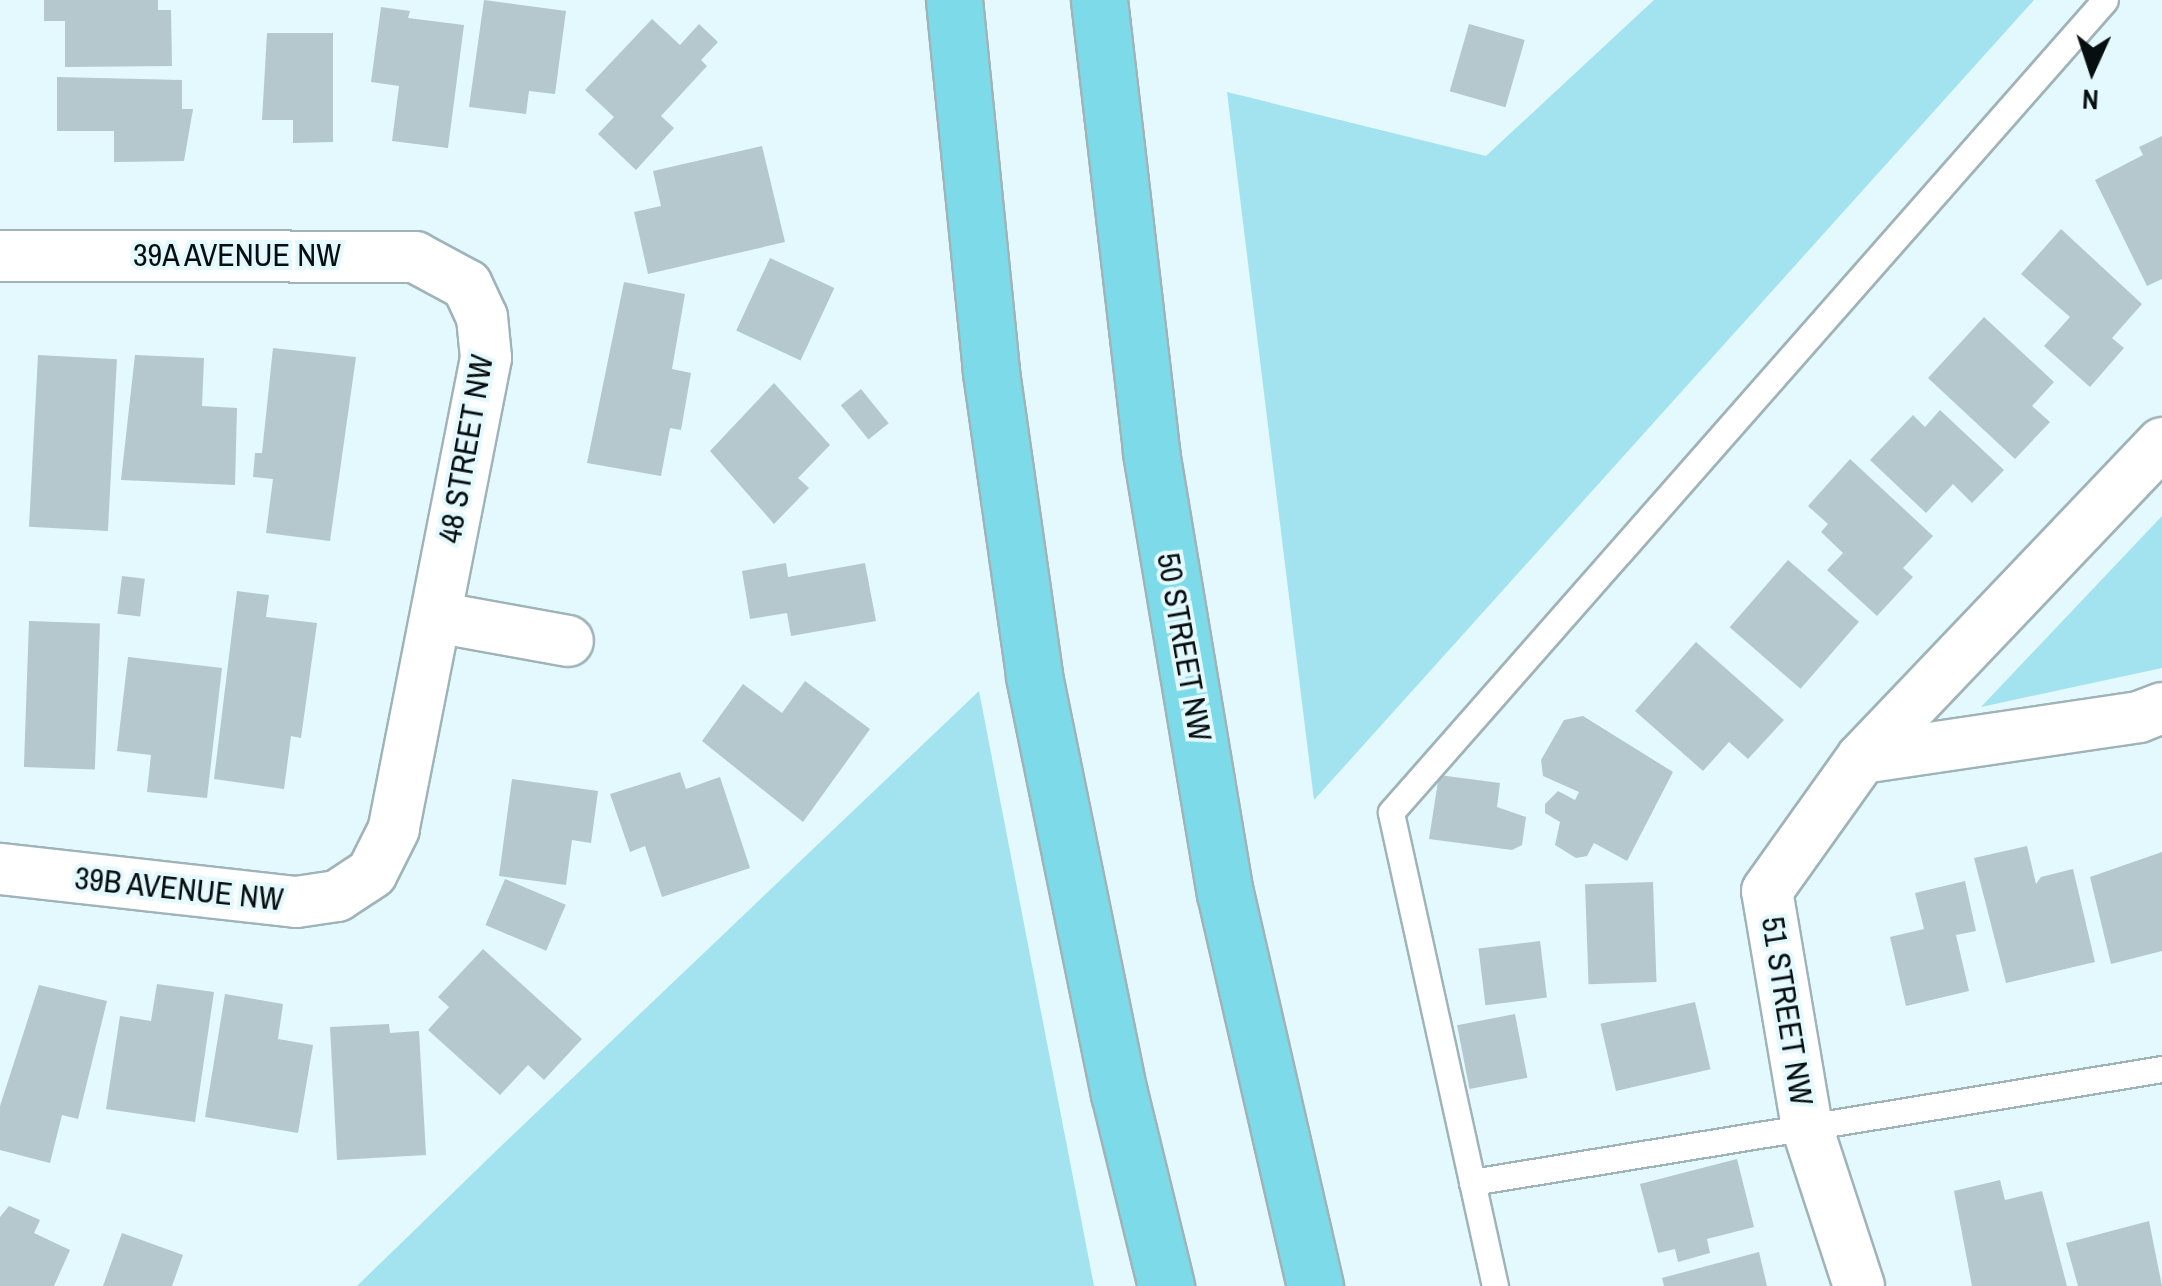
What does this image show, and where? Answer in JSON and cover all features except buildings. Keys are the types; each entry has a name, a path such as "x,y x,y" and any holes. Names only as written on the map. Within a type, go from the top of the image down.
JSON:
{"main road":[{"path":"954,0 991,372 1034,676 1118,1093 1166,1286"},
{"name":"50 STREET NW","path":"1099,0 1120,214 1167,548 1225,893 1315,1286"}],"street":[{"name":"39A AVENUE NW","path":"0,256 391,255 434,264 466,284"},
{"name":"48 STREET NW","path":"356,887 384,855 394,829 486,358 482,317 466,284"},
{"name":"51 STREET NW","path":"1859,1286 1807,1127 1768,892 1862,758 2162,443"},
{"path":"436,617 568,642"},
{"path":"1862,758 2139,717 2162,708"},
{"name":"39B AVENUE NW","path":"0,870 296,902 356,887"}],"lane":[{"path":"1495,1286 1391,812 2105,0"},
{"path":"1472,1182 2162,1070"}],"shaded area":[{"path":"1654,0 2034,0 1314,800 1227,92 1486,156"},
{"path":"2162,516 2162,668 1981,707"},
{"path":"979,691 1094,1286 357,1286 498,1149"}]}
